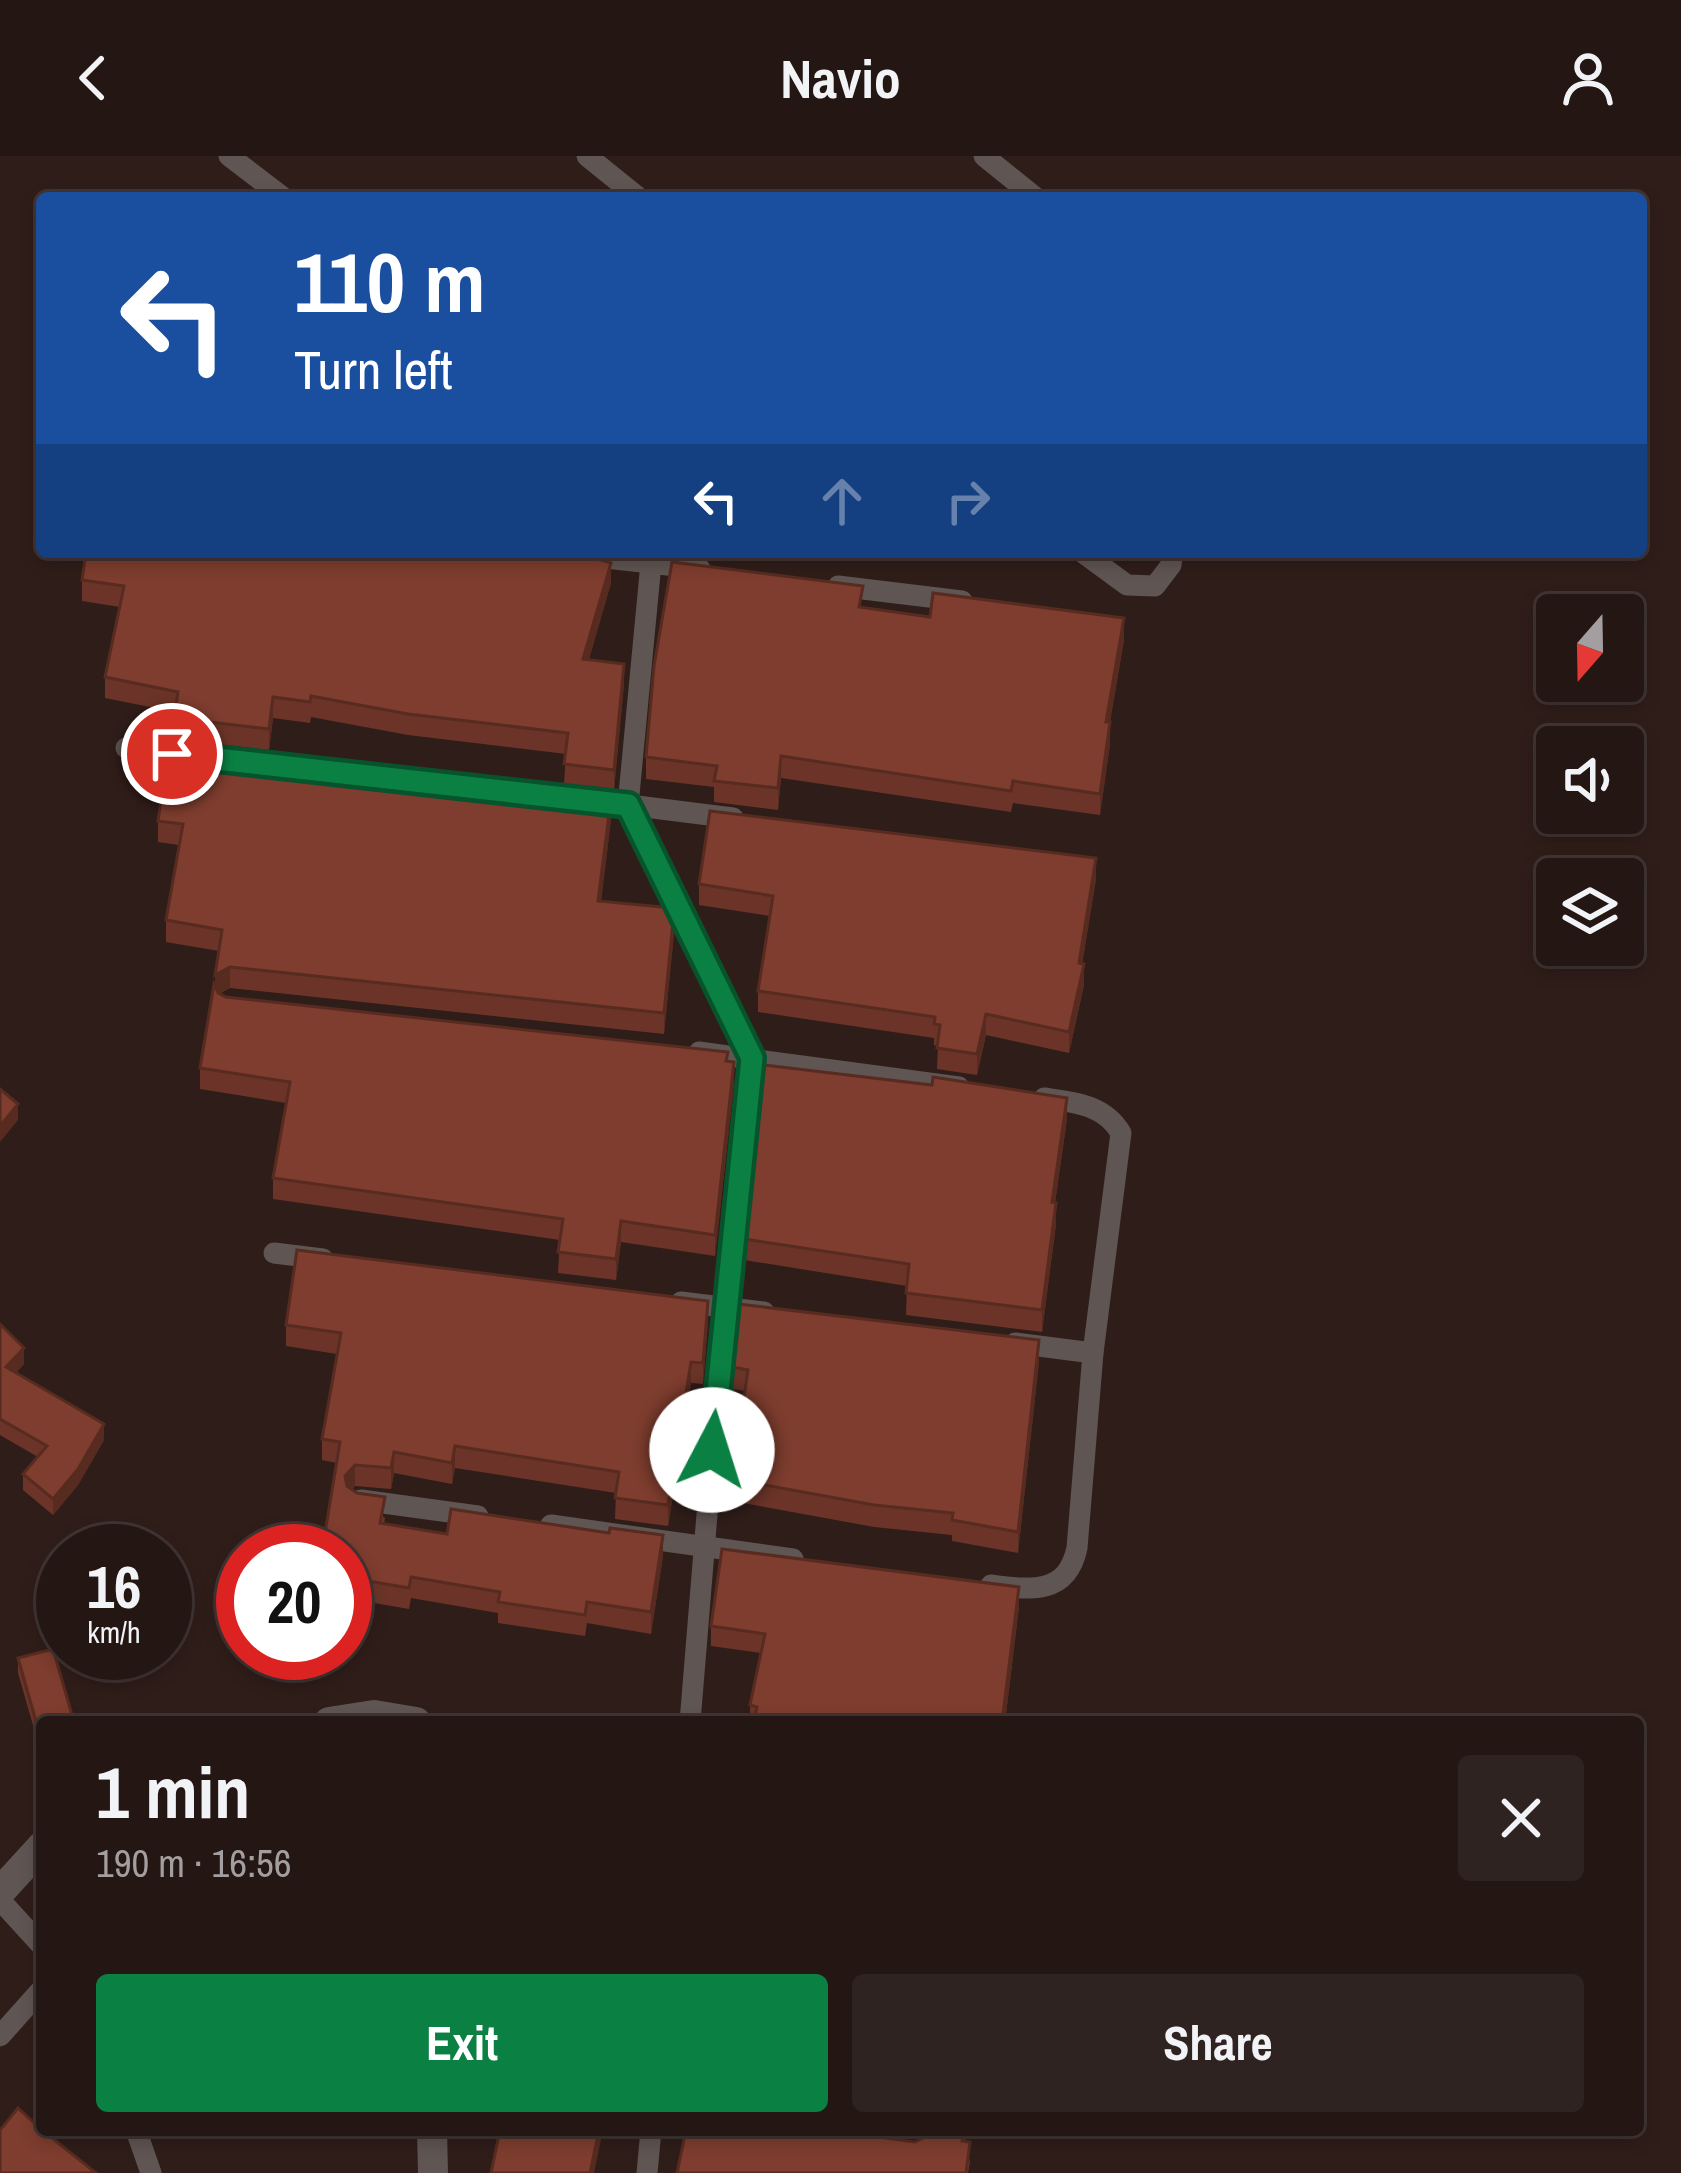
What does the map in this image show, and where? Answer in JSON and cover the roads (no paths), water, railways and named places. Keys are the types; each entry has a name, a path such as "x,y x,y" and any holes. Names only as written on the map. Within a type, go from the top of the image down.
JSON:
{"street":[{"path":"0,1896 36,1853"},
{"path":"432,2136 433,2173"}],"lane":[{"path":"229,156 276,192"},
{"path":"586,156 631,192"},
{"path":"984,156 1029,192"},
{"path":"605,558 719,571"},
{"path":"1090,558 1127,585 1155,586 1172,566 1173,558"},
{"path":"651,563 617,804 752,1058 724,1307 690,1716"},
{"path":"810,582 993,605"},
{"path":"126,748 217,759"},
{"path":"617,804 746,820"},
{"path":"681,1051 985,1091"},
{"path":"966,1582 1041,1587 1066,1576 1073,1564 1121,1132 1104,1113 1088,1106 1028,1096"},
{"path":"274,1253 345,1261"},
{"path":"653,1299 793,1316"},
{"path":"1000,1341 1093,1353"},
{"path":"360,1500 810,1561"},
{"path":"0,1896 36,1939"},
{"path":"0,2036 36,1996"},
{"path":"138,2136 152,2173"},
{"path":"647,2173 650,2136"}]}
